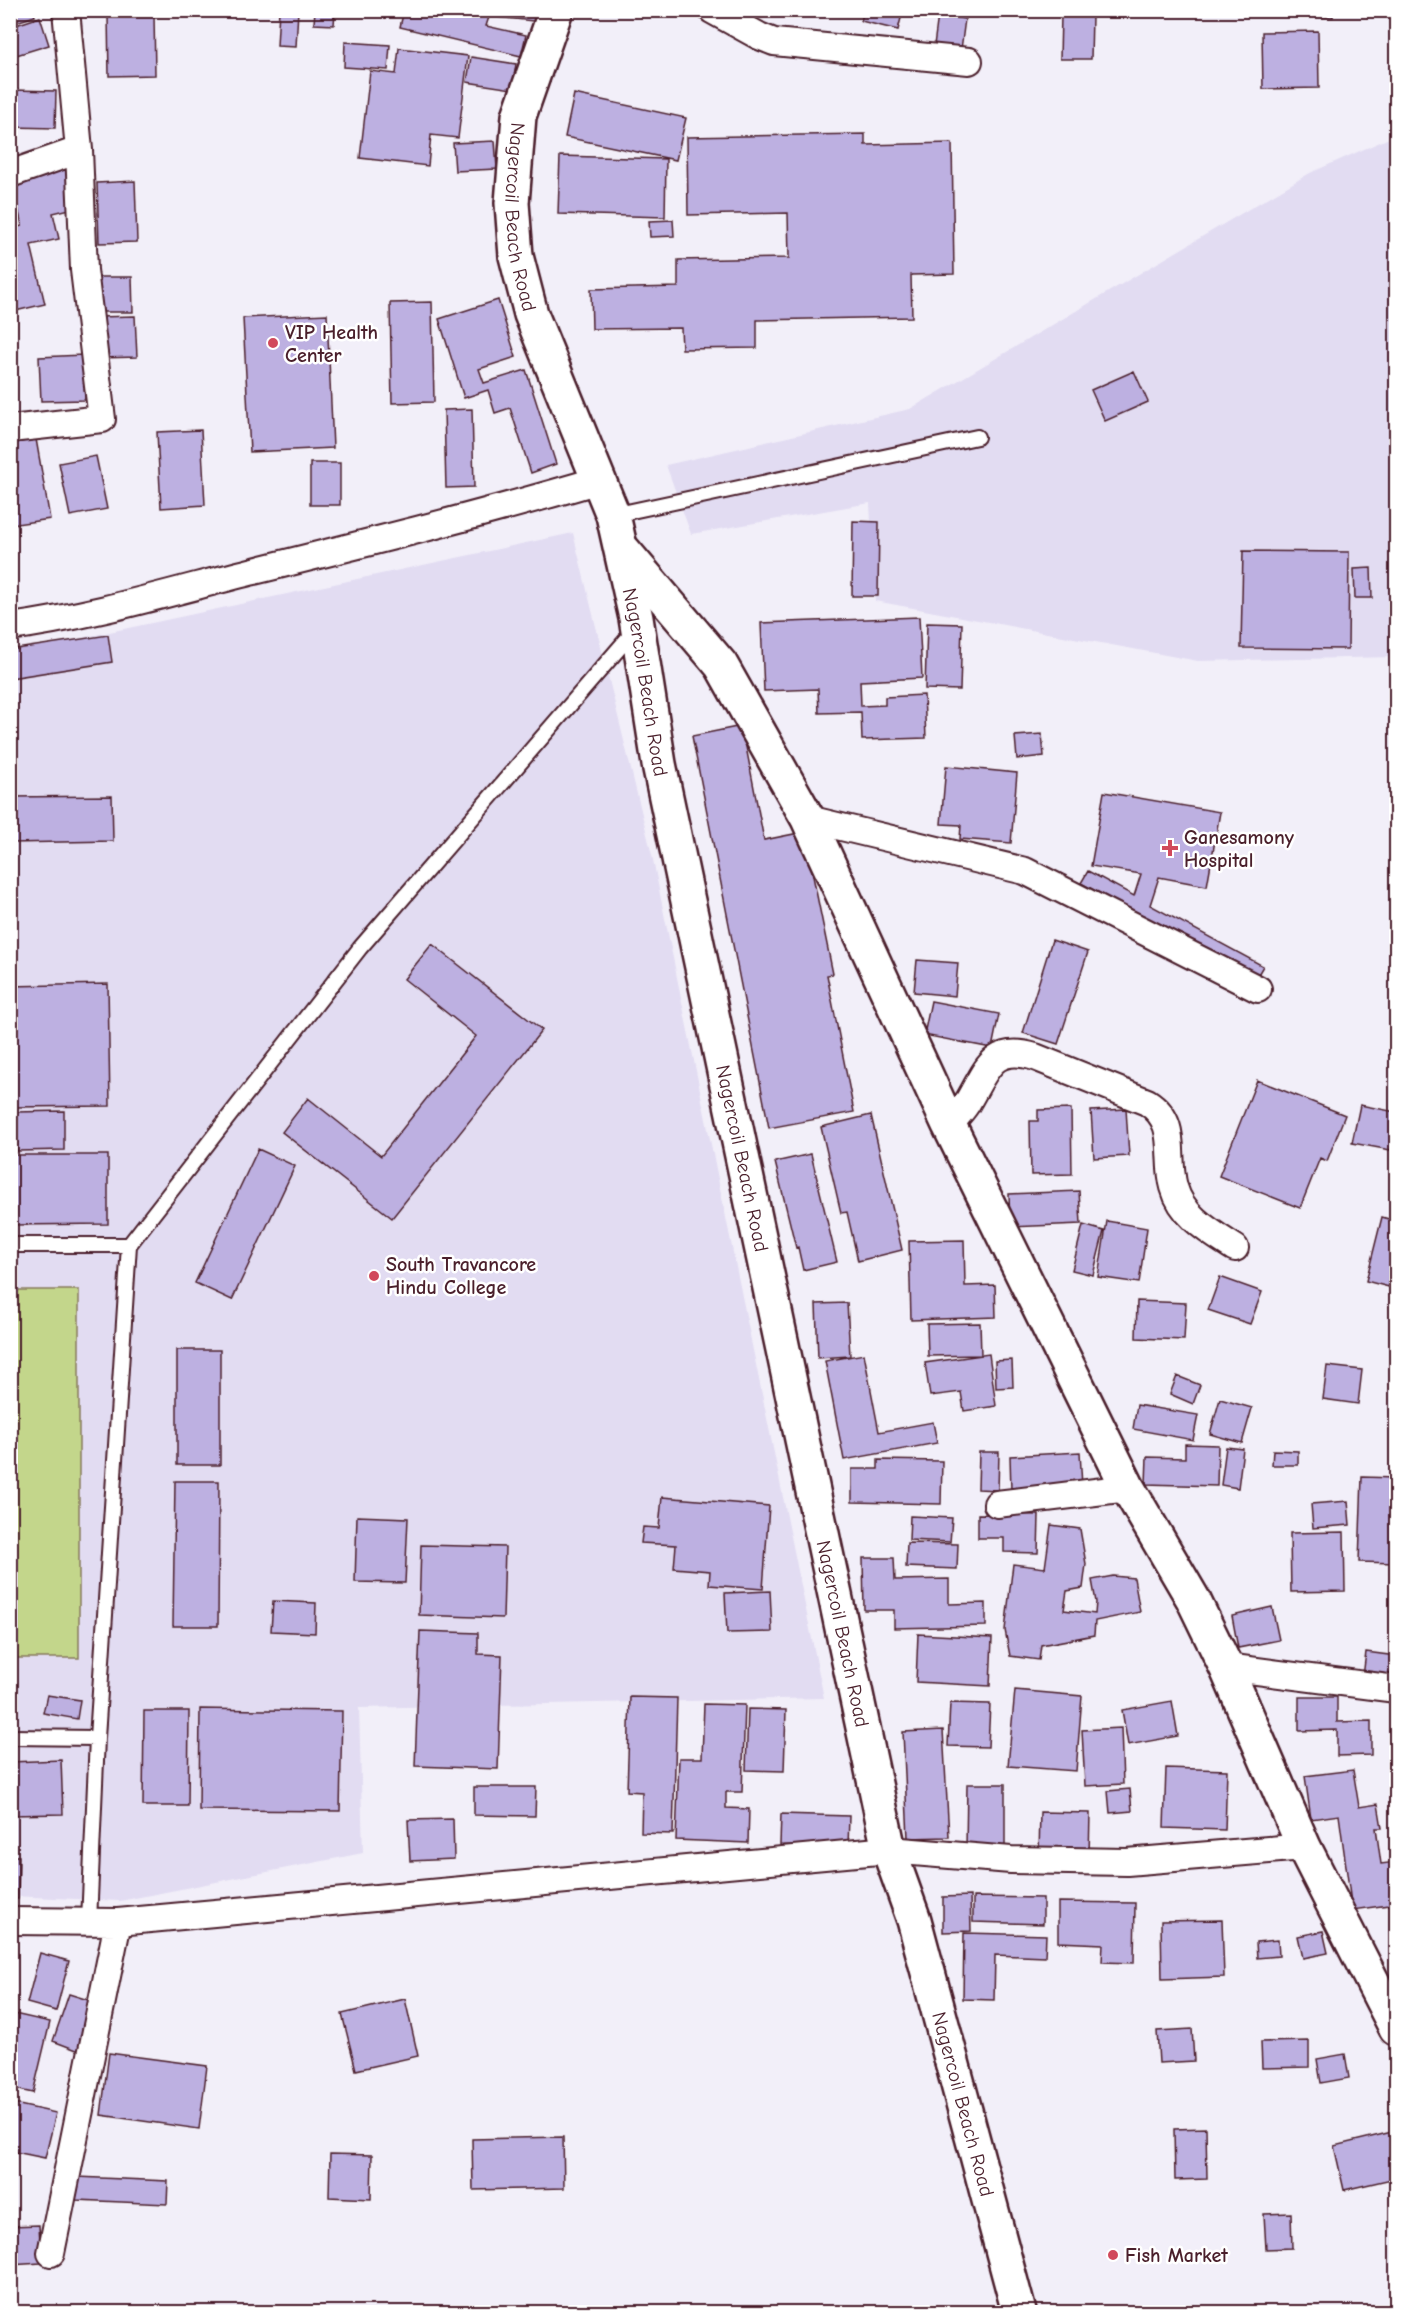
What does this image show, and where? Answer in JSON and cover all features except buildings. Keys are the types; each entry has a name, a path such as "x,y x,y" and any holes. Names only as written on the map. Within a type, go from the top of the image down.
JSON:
{"main road":[{"name":"Nagercoil Beach Road","path":"556,10 519,116 512,203 516,256 531,314 613,515 638,627 659,764 889,1850 914,1920 1019,2313"},
{"path":"620,548 721,665 808,819 949,1125 1128,1488 1193,1599 1226,1667 1304,1847 1396,2028"}],"street":[{"path":"10,429 102,419 84,270 79,150 66,10"},
{"path":"712,10 774,42 969,61"},
{"path":"10,174 79,150"},
{"path":"10,627 51,621 131,602 496,511 599,480"},
{"path":"808,819 1024,871 1258,989"},
{"path":"949,1125 966,1104 988,1065 1002,1055 1016,1053 1035,1057 1147,1102 1158,1109 1168,1129 1174,1188 1180,1201 1197,1224 1235,1248"},
{"path":"997,1504 1128,1488"},
{"path":"1226,1667 1396,1689"},
{"path":"10,1921 118,1922 889,1850 1011,1860 1127,1862 1304,1847"},
{"path":"51,2253 118,1922"}],"lane":[{"path":"613,515 977,437"},
{"path":"89,1922 98,1738 129,1245 360,948 638,627"},
{"path":"10,1245 129,1245"},
{"path":"10,1737 98,1738"}],"shaded area":[{"path":"1396,135 1396,657 1198,661 875,601 870,503 691,534 666,465 910,409 1310,173"},
{"name":"South Travancore Hindu College","path":"573,533 652,855 824,1698 359,1708 363,1853 120,1901 11,1896 11,653"}],"green space":[{"path":"11,1290 79,1290 79,1658 11,1658"}],"place":[{"name":"VIP Health Center","path":"273,343"},
{"name":"Ganesamony Hospital","path":"1170,848"},
{"name":"South Travancore Hindu College","path":"374,1276"},
{"name":"Fish Market","path":"1113,2255"}]}
